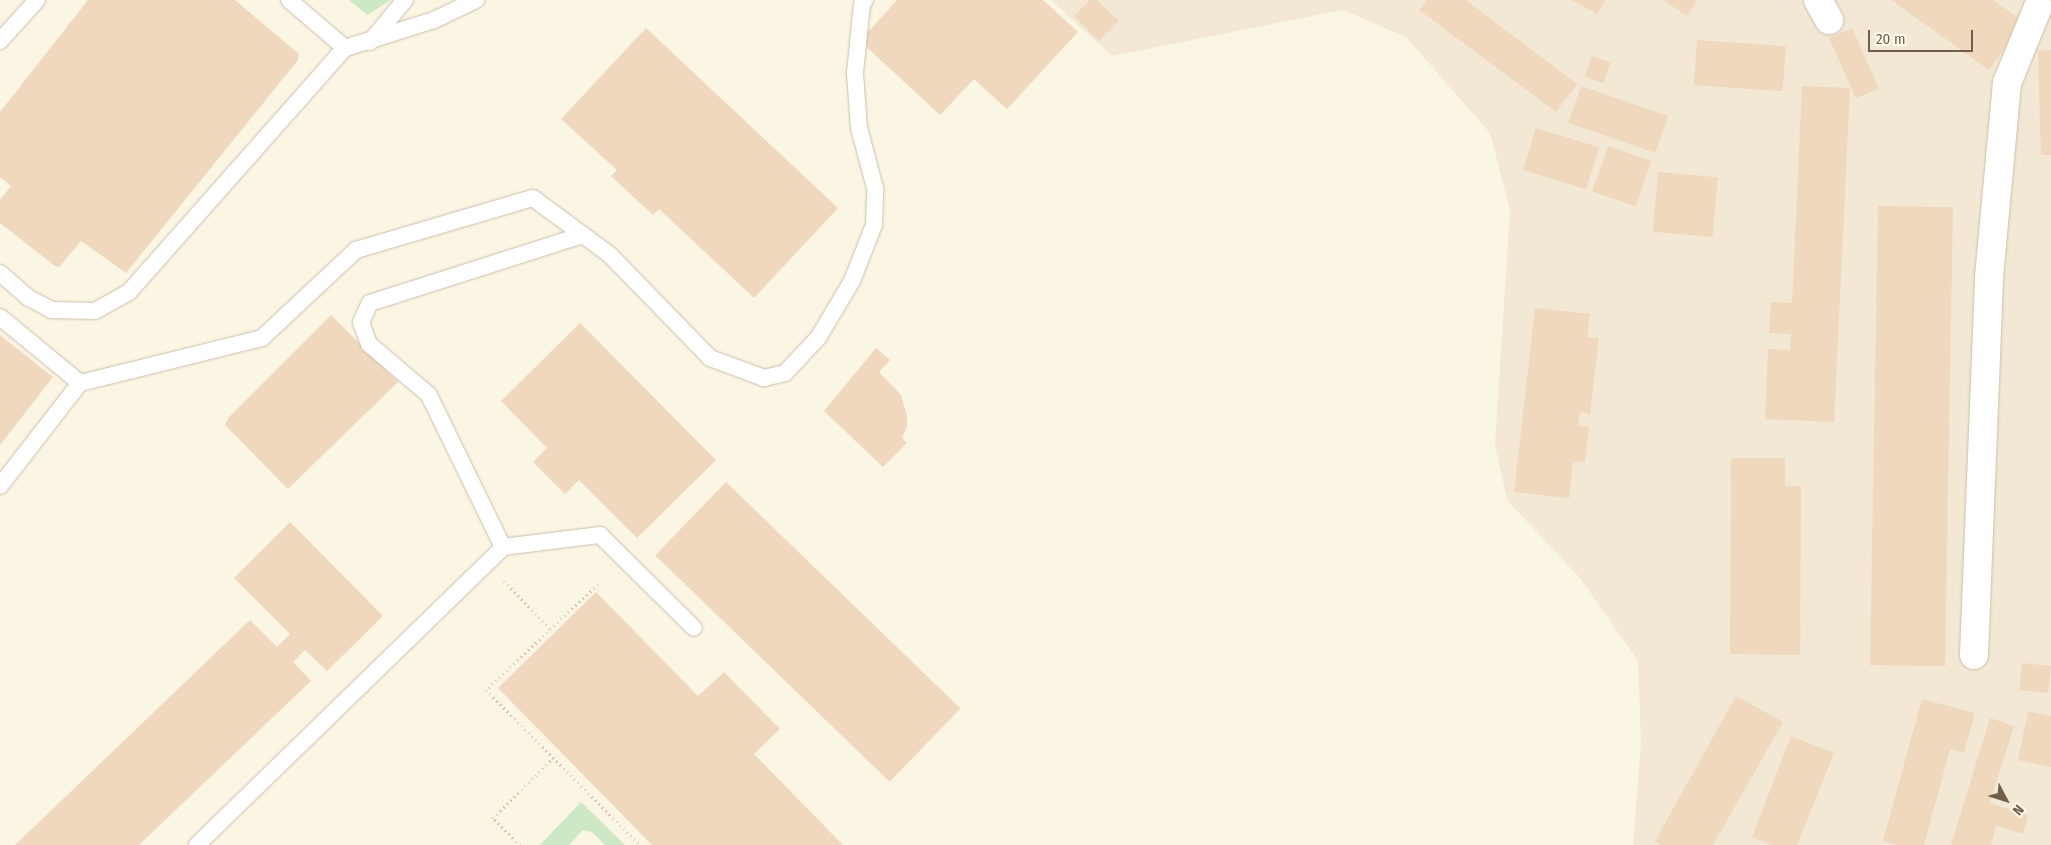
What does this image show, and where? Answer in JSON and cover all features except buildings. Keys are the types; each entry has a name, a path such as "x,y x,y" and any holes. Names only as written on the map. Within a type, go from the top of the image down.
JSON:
{"street":[{"path":"1974,656 1989,277 2007,83 2039,5"}],"lane":[{"path":"0,41 38,0"},
{"path":"289,0 345,48"},
{"path":"370,42 405,0"},
{"path":"0,273 29,298 52,310 95,311 129,292 345,48 370,42 434,20 476,0"},
{"path":"0,486 80,383 262,338 356,250 533,198 610,255 710,358 764,378 785,373 818,338 852,281 874,225 875,188 859,128 855,73 862,4 865,0"},
{"path":"503,547 428,394 369,344 362,322 370,303 584,235"},
{"path":"0,318 80,383"},
{"path":"197,845 503,547 600,535 694,628"}],"path":[{"path":"486,563 550,629"},
{"path":"598,584 486,690 640,845"},
{"path":"520,845 493,818 553,758"}],"shaded area":[{"path":"1051,0 2051,0 2051,845 1633,845 1641,743 1638,661 1580,578 1507,500 1495,445 1510,210 1490,133 1406,37 1343,10 1112,56"}],"green space":[{"path":"349,0 391,0 367,15"},
{"path":"581,802 625,845 605,845 592,832 583,830 569,845 540,845"}]}
